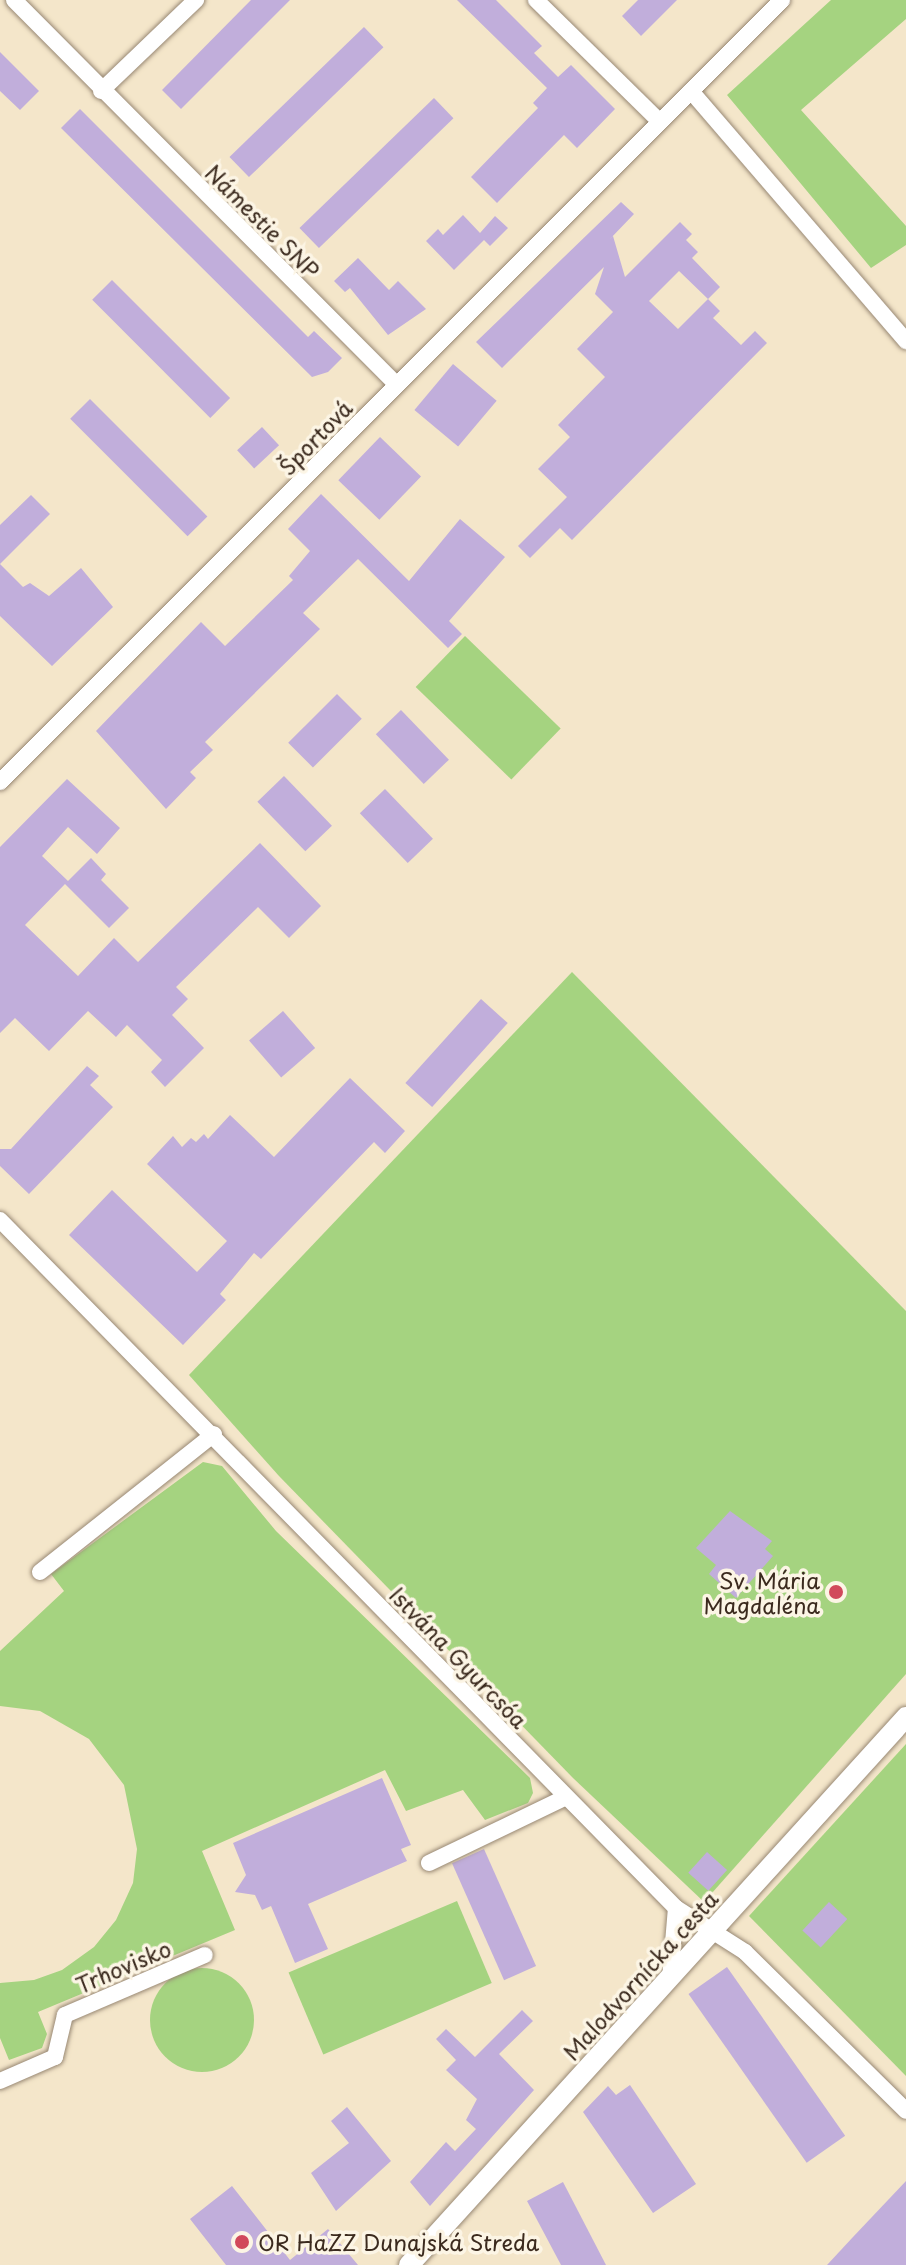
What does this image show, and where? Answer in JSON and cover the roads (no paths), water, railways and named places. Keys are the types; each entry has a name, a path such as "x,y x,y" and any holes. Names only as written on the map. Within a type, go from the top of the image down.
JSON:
{"street":[{"name":"Námestie SNP","path":"14,0 101,91 394,382"},
{"path":"101,91 196,0"},
{"path":"536,0 659,121"},
{"name":"Športová","path":"0,782 323,462 394,382 782,0"},
{"path":"691,91 906,341"},
{"name":"Istvána Gyurcsóa","path":"0,1220 214,1434 564,1798 676,1908 745,1952 906,2111"},
{"path":"40,1572 214,1434"},
{"name":"Malodvornícka cesta","path":"409,2265 906,1717"},
{"path":"429,1863 564,1798"},
{"path":"670,1979 676,1908"},
{"name":"Trhovisko","path":"0,2081 55,2057 65,2015 205,1955"}],"place":[{"name":"Sv. Mária Magdaléna","path":"836,1592"},
{"name":"OR HaZZ Dunajská Streda","path":"242,2242"}]}
